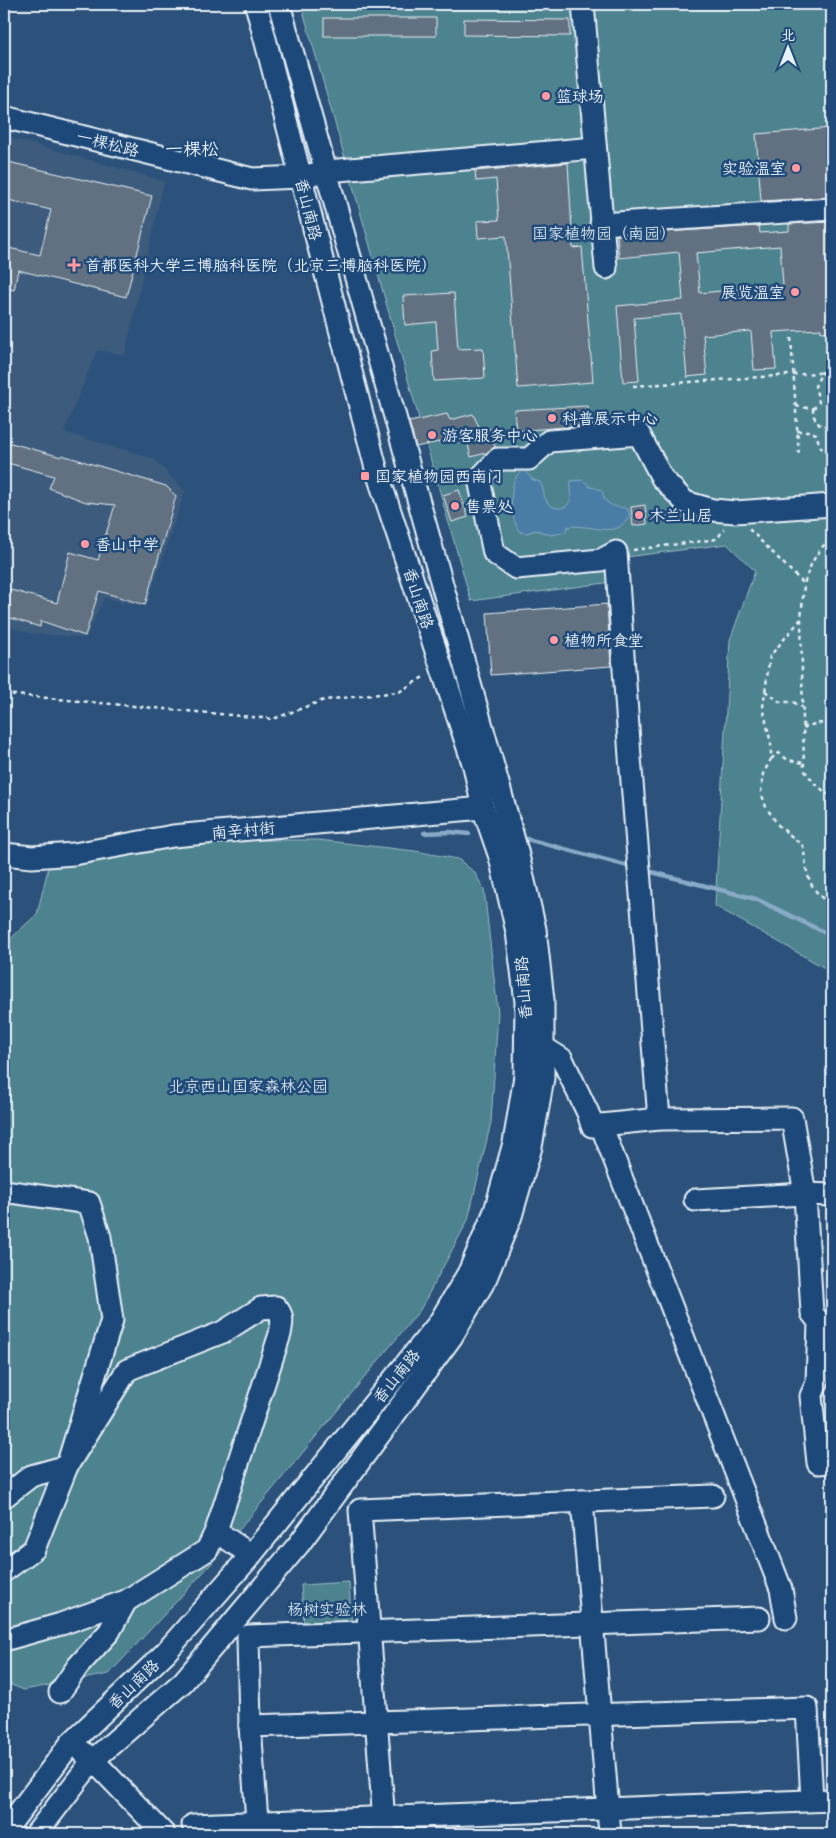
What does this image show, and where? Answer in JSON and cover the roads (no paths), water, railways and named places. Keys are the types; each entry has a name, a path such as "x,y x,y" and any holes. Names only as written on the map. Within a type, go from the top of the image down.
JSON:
{"street":[{"name":"香山南路","path":"4,1832 71,1743 165,1653 251,1555 438,1323 469,1272 494,1211 514,1144 525,1076 526,1002 518,932 500,856 483,808 474,766 377,472 256,4"},
{"name":"香山南路","path":"36,1834 93,1760 183,1682 299,1544 452,1336 485,1280 510,1216 531,1147 543,1078 543,1000 535,929 517,852 279,4"},
{"path":"583,4 594,148 606,268"},
{"name":"一棵松路","path":"4,117 252,179 301,178 326,171 594,148"},
{"path":"602,224 832,209"},
{"path":"659,1119 616,552 601,560 516,568 494,553 479,479 498,459 529,459 549,441 639,434 662,478 685,502 712,510 736,512 832,505"},
{"name":"南辛村街","path":"4,854 32,856 74,854 173,836 483,808"},
{"path":"543,1047 562,1059 588,1113 592,1126 659,1119 792,1118 805,1194 812,1313 819,1322 825,1338 817,1383 811,1396 818,1462 832,1462"},
{"path":"601,1125 781,1589 786,1618"},
{"path":"4,1191 89,1204 100,1237 112,1320 67,1466 34,1549 4,1571"},
{"path":"695,1200 805,1194 832,1195"},
{"path":"4,1497 31,1476 67,1466 127,1370 223,1332 261,1308 276,1307 281,1313 283,1321 280,1334 216,1531 207,1550 126,1601 61,1624 4,1640"},
{"path":"384,1826 360,1510 713,1496"},
{"path":"582,1501 610,1834"},
{"path":"216,1531 251,1555"},
{"path":"60,1692 78,1666 109,1632 126,1601"},
{"path":"257,1828 250,1726 248,1636 759,1618"},
{"path":"193,1825 257,1828 384,1826 608,1808 822,1800 807,1708 250,1726"},
{"path":"71,1743 93,1760 164,1834"}],"waterway":[{"path":"424,833 450,832 469,834"},
{"path":"527,839 632,867"},
{"path":"644,870 756,899 832,936"}],"place":[{"name":"篮球场","path":"546,96"},
{"name":"实验温室","path":"796,168"},
{"name":"首都医科大学三博脑科医院（北京三博脑科医院）","path":"74,265"},
{"name":"展览温室","path":"795,292"},
{"name":"科普展示中心","path":"552,418"},
{"name":"游客服务中心","path":"432,435"},
{"name":"国家植物园西南门","path":"365,476"},
{"name":"售票处","path":"455,506"},
{"name":"木兰山居","path":"639,515"},
{"name":"香山中学","path":"85,544"},
{"name":"植物所食堂","path":"554,640"}],"district":[{"name":"一棵松","path":"192,149"}],"park label":[{"name":"国家植物园（南园）","path":"604,233"},
{"name":"北京西山国家森林公园","path":"248,1086"},
{"name":"杨树实验林","path":"327,1609"}]}
